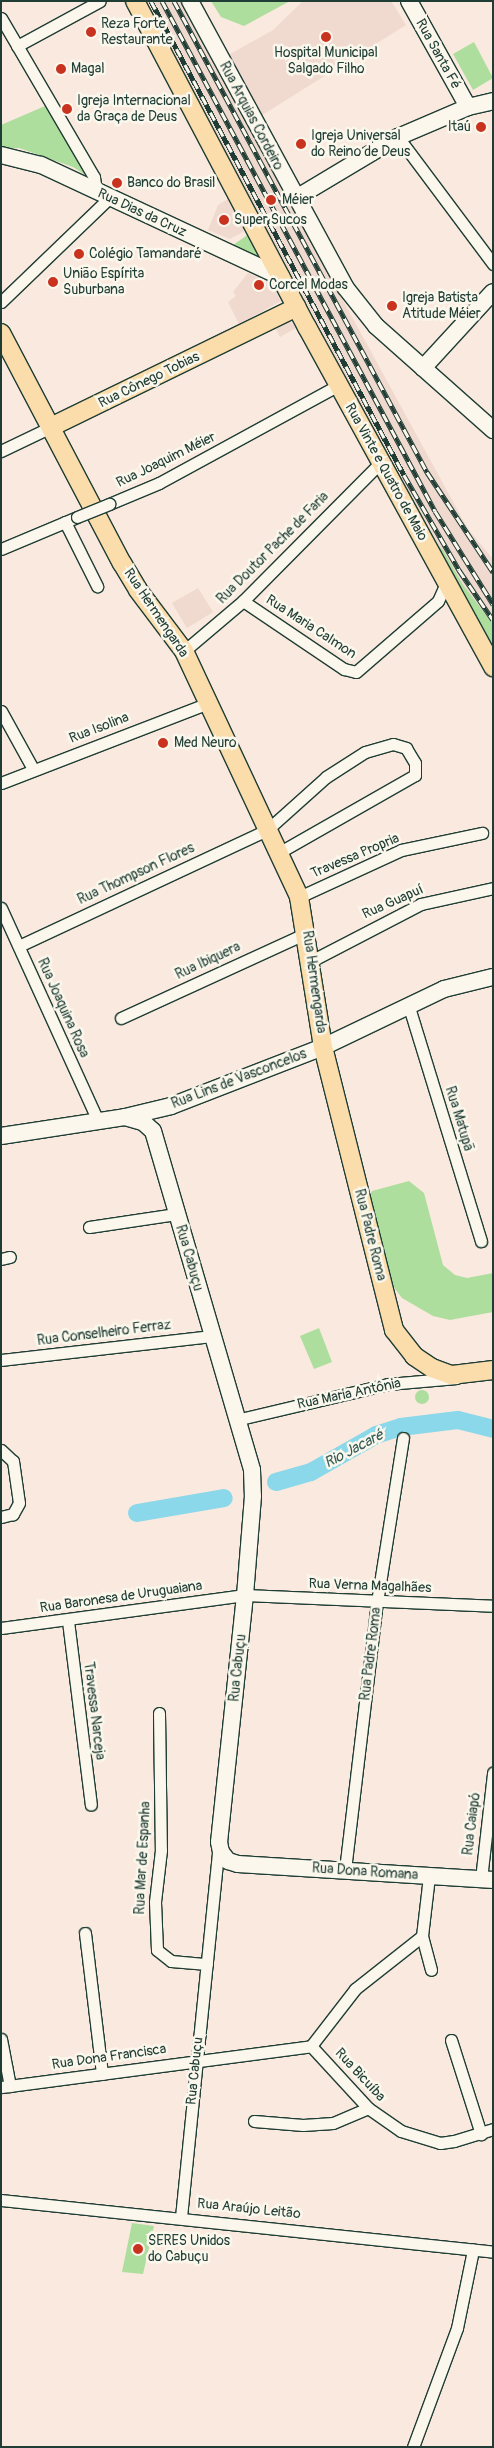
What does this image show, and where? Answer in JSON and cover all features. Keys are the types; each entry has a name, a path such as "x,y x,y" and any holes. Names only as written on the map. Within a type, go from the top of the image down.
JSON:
{"main road":[{"name":"Rua Vinte e Quatro de Maio","path":"135,1 297,307 493,667"},
{"name":"Rua Cônego Tobias","path":"53,426 297,307"},
{"name":"Rua Hermengarda","path":"1,333 53,426 122,563 138,590 184,651 299,897 307,933 323,1047"},
{"name":"Rua Padre Roma","path":"323,1047 394,1330 414,1356 432,1368 451,1375 472,1374"},
{"name":"Rua Maria Antônia","path":"472,1374 493,1370"}],"street":[{"path":"17,46 100,1"},
{"name":"Rua Arquias Cordeiro","path":"190,1 296,198 358,304 423,368 493,430"},
{"name":"Rua Santa Fé","path":"409,1 468,107"},
{"path":"1,18 94,177 102,195 1,302"},
{"path":"296,198 398,137 468,107 493,101"},
{"path":"398,137 493,264"},
{"name":"Rua Dias da Cruz","path":"1,154 41,165 281,277"},
{"path":"423,368 493,292"},
{"name":"Rua Joaquim Méier","path":"1,549 159,483 339,385"},
{"name":"Rua Cônego Tobias","path":"1,451 53,426"},
{"name":"Rua Doutor Pache de Faria","path":"184,651 243,601 381,462"},
{"path":"66,522 96,586"},
{"name":"Rua Maria Calmon","path":"243,601 344,669 356,672 438,601 446,583"},
{"name":"Rua Isolina","path":"1,783 33,769 208,703"},
{"path":"1,712 33,769"},
{"name":"Rua Thompson Flores","path":"18,946 267,830 326,777 365,752 383,746 400,745 415,763 415,775 409,779 278,853"},
{"name":"Travessa Propria","path":"299,897 401,850 482,833"},
{"name":"Rua Guapuí","path":"311,961 421,904 493,888"},
{"name":"Rua Joaquina Rosa","path":"1,908 98,1121"},
{"name":"Rua Ibiquera","path":"121,1018 307,933"},
{"name":"Rua Lins de Vasconcelos","path":"1,1136 125,1117 172,1106 323,1047 462,982 493,976"},
{"name":"Rua Matupã","path":"409,1006 481,1241"},
{"path":"125,1117 143,1122 153,1131 157,1119 172,1106"},
{"name":"Rua Cabuçu","path":"153,1131 211,1336 250,1460 253,1482 245,1595 180,2217"},
{"path":"90,1227 176,1214"},
{"name":"Rua Conselheiro Ferraz","path":"1,1360 211,1336"},
{"name":"Rua Maria Antônia","path":"236,1420 388,1384 444,1382 472,1374"},
{"name":"Rua Padre Roma","path":"345,1870 378,1602 403,1438"},
{"path":"1,1450 13,1461 19,1503 13,1514 1,1517"},
{"name":"Rua Verna Magalhães","path":"245,1595 493,1606"},
{"name":"Rua Baronesa de Uruguaiana","path":"1,1628 68,1621 245,1595"},
{"name":"Travessa Narceja","path":"68,1621 91,1805"},
{"name":"Rua Mar de Espanha","path":"159,1713 161,1850 155,1902 157,1950 171,1961 207,1964"},
{"name":"Rua Caiapó","path":"487,1879 493,1773"},
{"path":"219,1842 224,1857 238,1864"},
{"path":"214,1885 222,1869 238,1864"},
{"name":"Rua Dona Romana","path":"238,1864 487,1879"},
{"path":"429,1876 422,1936 431,1970"},
{"path":"86,1933 102,2074"},
{"path":"311,2046 343,2002 384,1964 422,1936"},
{"path":"1,2039 6,2086"},
{"path":"451,2040 482,2134"},
{"name":"Rua Dona Francisca","path":"6,2086 311,2046"},
{"name":"Rua Bicuíba","path":"311,2046 368,2108 401,2131 427,2141 454,2141 482,2134 493,2129"},
{"path":"254,2121 303,2125 333,2123 368,2108"},
{"name":"Rua Araújo Leitão","path":"1,2200 180,2217 493,2252"},
{"path":"413,2447 458,2328 474,2250"}],"shaded area":[{"path":"145,1 179,1 468,529 493,559 493,651"},
{"name":"Hospital Municipal Salgado Filho","path":"303,1 391,1 406,25 259,117 223,58 273,30"},
{"path":"228,199 245,227 243,232 230,239 208,230 218,205"},
{"path":"248,273 271,283 281,301 239,324 228,302 236,296 233,292"},
{"path":"290,321 296,328 280,337 276,329"},
{"path":"198,588 213,612 187,628 172,603"}],"green space":[{"path":"211,1 290,1 244,26 221,17"},
{"path":"474,42 493,78 473,90 453,54"},
{"path":"45,106 87,176 73,167 19,148 1,149 1,125"},
{"path":"250,233 263,256 261,261 229,248"},
{"path":"433,541 443,550 463,585 493,624 493,651"},
{"path":"409,1181 424,1193 443,1265 455,1275 467,1278 493,1273 493,1312 450,1320 433,1316 402,1298 389,1281 368,1198 372,1191"},
{"path":"319,1328 332,1362 314,1369 300,1336"},
{"path":"419,1390 425,1390 429,1397 425,1404 419,1404 415,1400 415,1394"},
{"name":"SERES Unidos do Cabuçu","path":"132,2223 154,2226 143,2274 122,2272"}],"waterway":[{"name":"Rio Jacaré","path":"276,1482 311,1472 376,1435 401,1427 458,1420 493,1429"},
{"name":"Rio Jacaré","path":"137,1513 224,1498"}],"railway":[{"path":"151,1 404,475 459,570 493,620"},
{"path":"162,1 435,511 493,604"},
{"path":"174,1 427,472 493,572"}],"place":[{"name":"Reza Forte Restaurante","path":"91,32"},
{"name":"Hospital Municipal Salgado Filho","path":"326,37"},
{"name":"Magal","path":"61,69"},
{"name":"Igreja Internacional da Graça de Deus","path":"67,109"},
{"name":"Itaú","path":"481,127"},
{"name":"Igreja Universal do Reino de Deus","path":"301,144"},
{"name":"Banco do Brasil","path":"117,183"},
{"name":"Méier","path":"271,200"},
{"name":"Super Sucos","path":"224,220"},
{"name":"Colégio Tamandaré","path":"79,254"},
{"name":"União Espírita Suburbana","path":"53,282"},
{"name":"Corcel Modas","path":"259,285"},
{"name":"Igreja Batista Atitude Méier","path":"392,306"},
{"name":"Med Neuro","path":"163,743"},
{"name":"SERES Unidos do Cabuçu","path":"138,2249"}]}
